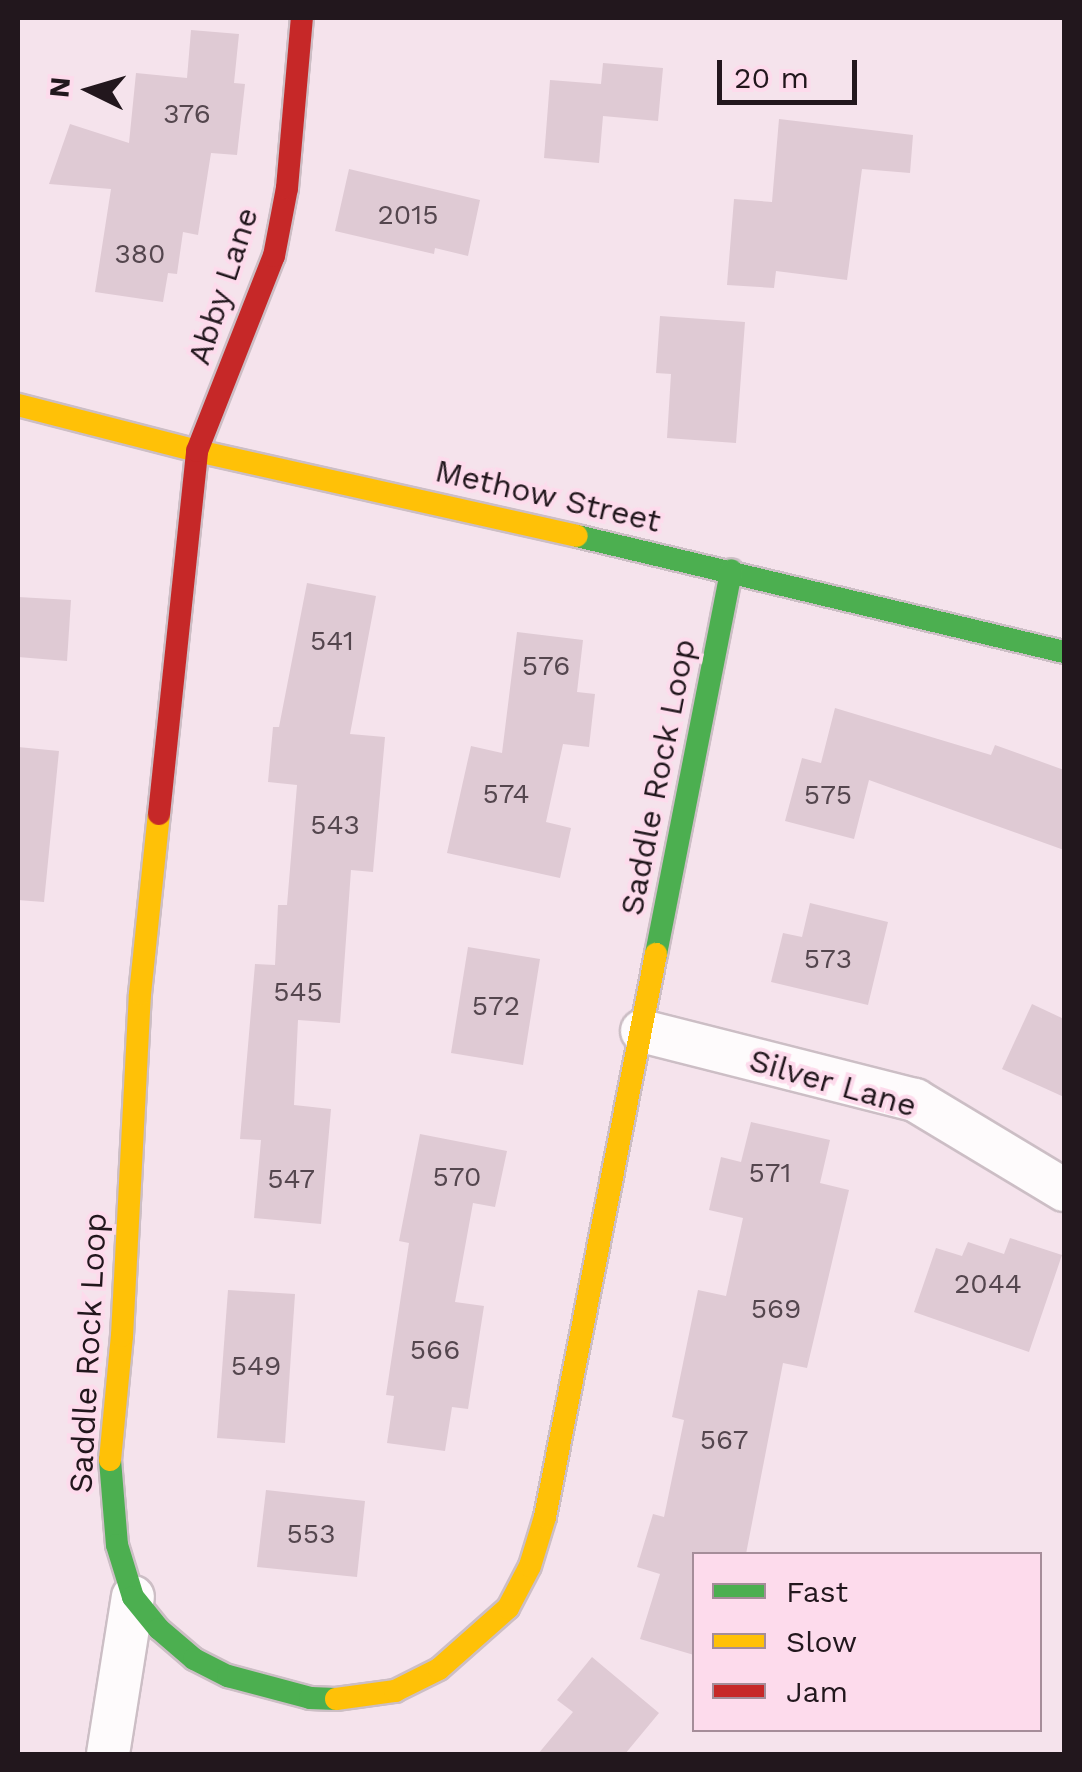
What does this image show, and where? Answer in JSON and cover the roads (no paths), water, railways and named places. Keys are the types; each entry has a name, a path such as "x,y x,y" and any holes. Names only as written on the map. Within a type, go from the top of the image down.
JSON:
{"street":[{"name":"Abby Lane","path":"197,452 274,256 288,188 302,18"},
{"name":"Methow Street","path":"18,405 197,452 731,570 1064,652"},
{"name":"Saddle Rock Loop","path":"197,452 142,977 122,1336 109,1448 117,1545 134,1597 159,1629 194,1658 228,1676 310,1698 352,1699 395,1690 439,1669 497,1620 530,1566 546,1518 731,570"},
{"name":"Silver Lane","path":"642,1032 914,1100 1064,1190"},
{"path":"108,1754 134,1597"}]}
